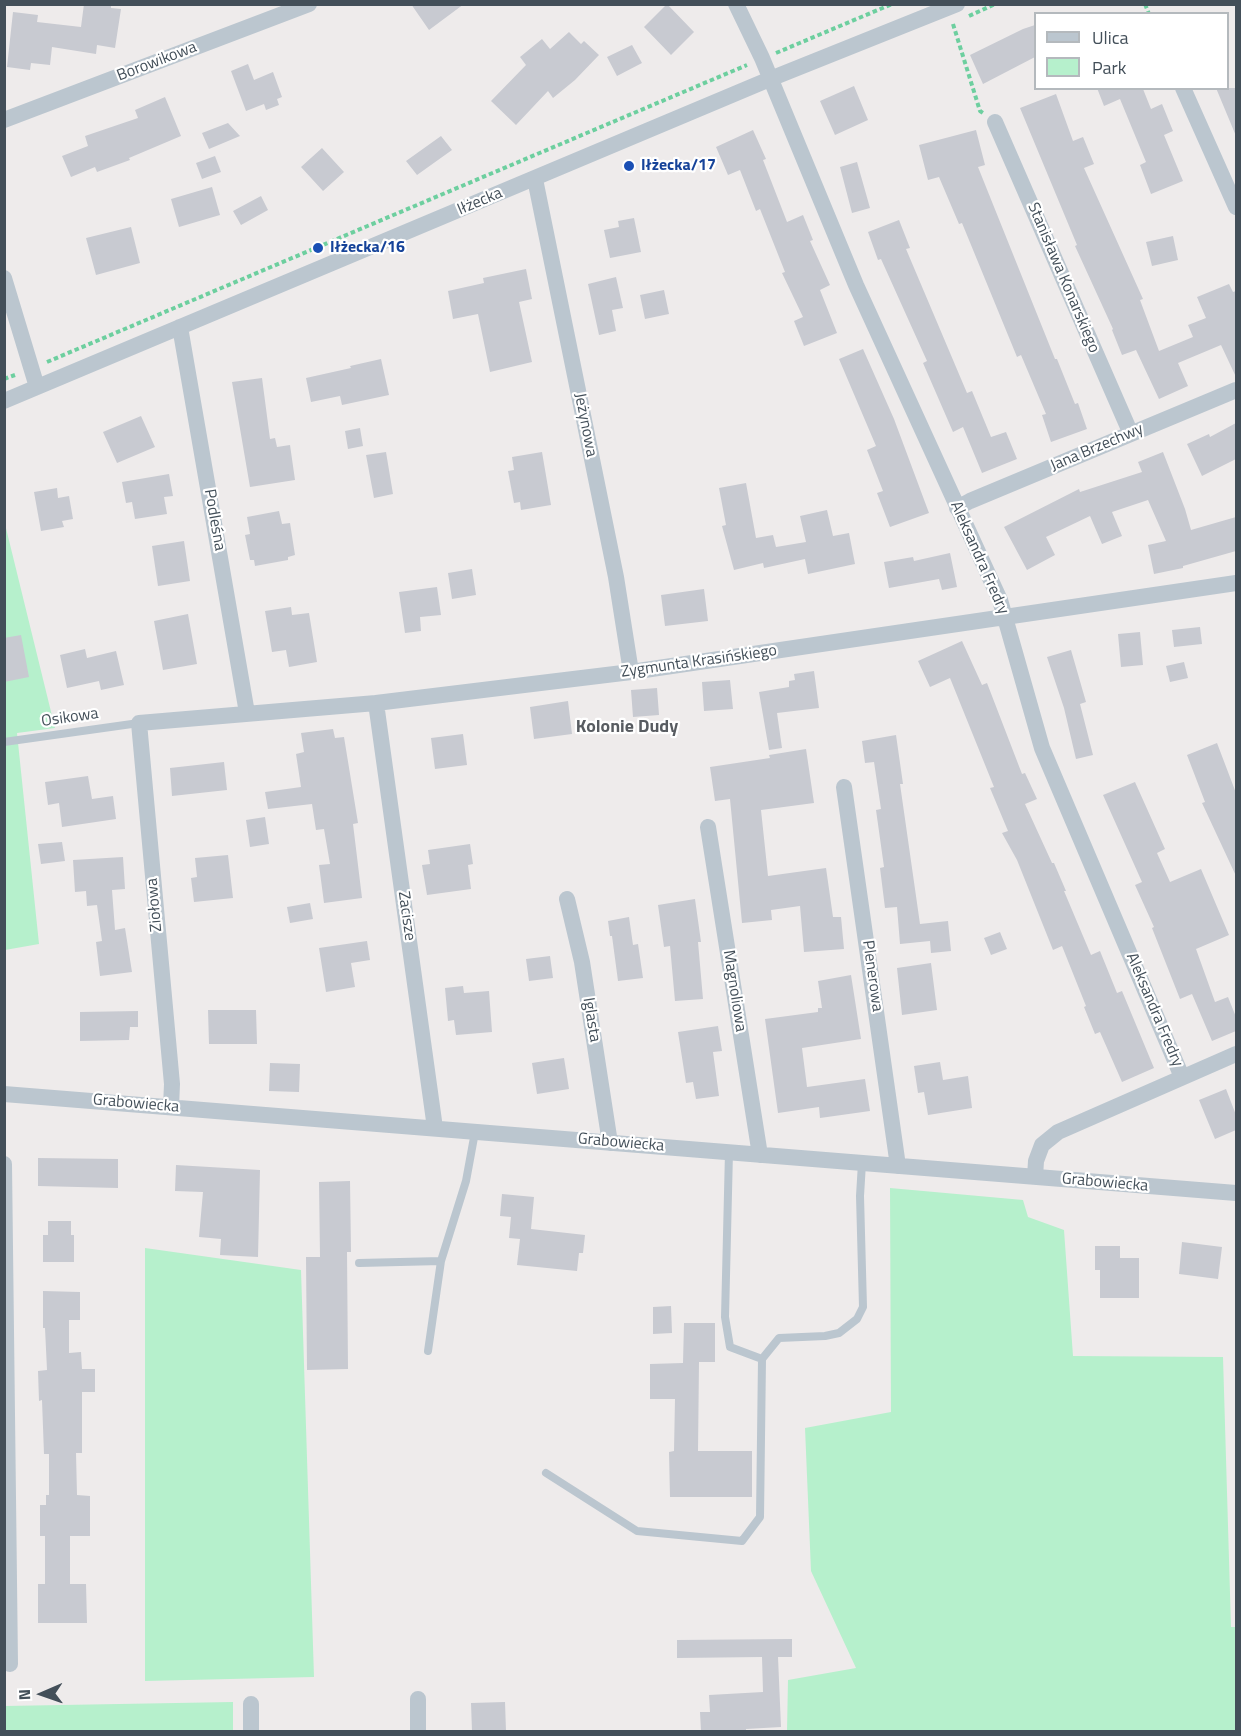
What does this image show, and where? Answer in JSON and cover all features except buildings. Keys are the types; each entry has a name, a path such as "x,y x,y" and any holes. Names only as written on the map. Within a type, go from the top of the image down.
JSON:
{"street":[{"name":"Borowikowa","path":"4,120 309,4"},
{"path":"736,4 770,79"},
{"name":"Iłżecka","path":"4,401 770,79 957,4"},
{"name":"Aleksandra Fredry","path":"770,79 856,285 1000,600 1042,748 1182,1077"},
{"path":"1185,90 1236,207"},
{"name":"Stanisława Konarskiego","path":"995,122 1131,434"},
{"name":"Jeżynowa","path":"535,179 616,577 631,672"},
{"path":"4,278 37,387"},
{"name":"Podleśna","path":"180,327 247,713"},
{"name":"Jana Brzechwy","path":"957,508 1236,390"},
{"name":"Zygmunta Krasińskiego","path":"139,723 376,703 631,672 1236,583"},
{"name":"Zacisze","path":"376,703 435,1112 435,1128"},
{"name":"Ziołowa","path":"139,723 172,1084 171,1107"},
{"name":"Plenerowa","path":"844,787 898,1166"},
{"name":"Magnoliowa","path":"708,827 760,1155"},
{"name":"Iglasta","path":"567,899 582,962 610,1143"},
{"path":"1035,1177 1036,1161 1042,1145 1058,1132 1236,1054"},
{"name":"Grabowiecka","path":"4,1094 1236,1193"},
{"path":"4,1164 10,1664"},
{"path":"418,1699 418,1731"},
{"path":"251,1704 252,1731"}],"lane":[{"name":"Osikowa","path":"4,742 139,723"},
{"path":"428,1351 441,1261 466,1181 475,1132"},
{"path":"729,1152 725,1317 730,1347 762,1359"},
{"path":"546,1473 636,1531 742,1541 760,1517 762,1359 779,1338 825,1336 838,1333 857,1319 863,1307 860,1196 862,1163"},
{"path":"359,1263 441,1261"}],"path":[{"path":"4,379 892,4"},
{"path":"953,23 980,111 995,122"}],"green space":[{"path":"4,520 55,728 17,733 39,944 5,950"},
{"path":"890,1188 1023,1200 1028,1217 1064,1230 1073,1356 1223,1357 1231,1627 1236,1627 1236,1731 787,1731 788,1680 856,1668 811,1571 805,1428 891,1412"},
{"path":"145,1248 301,1270 314,1677 145,1681"},
{"path":"233,1702 233,1731 5,1731 5,1706"}],"place":[{"name":"Iłżecka/17","path":"629,166"},
{"name":"Iłżecka/16","path":"318,248"}],"district":[{"name":"Kolonie Dudy","path":"627,728"}]}
